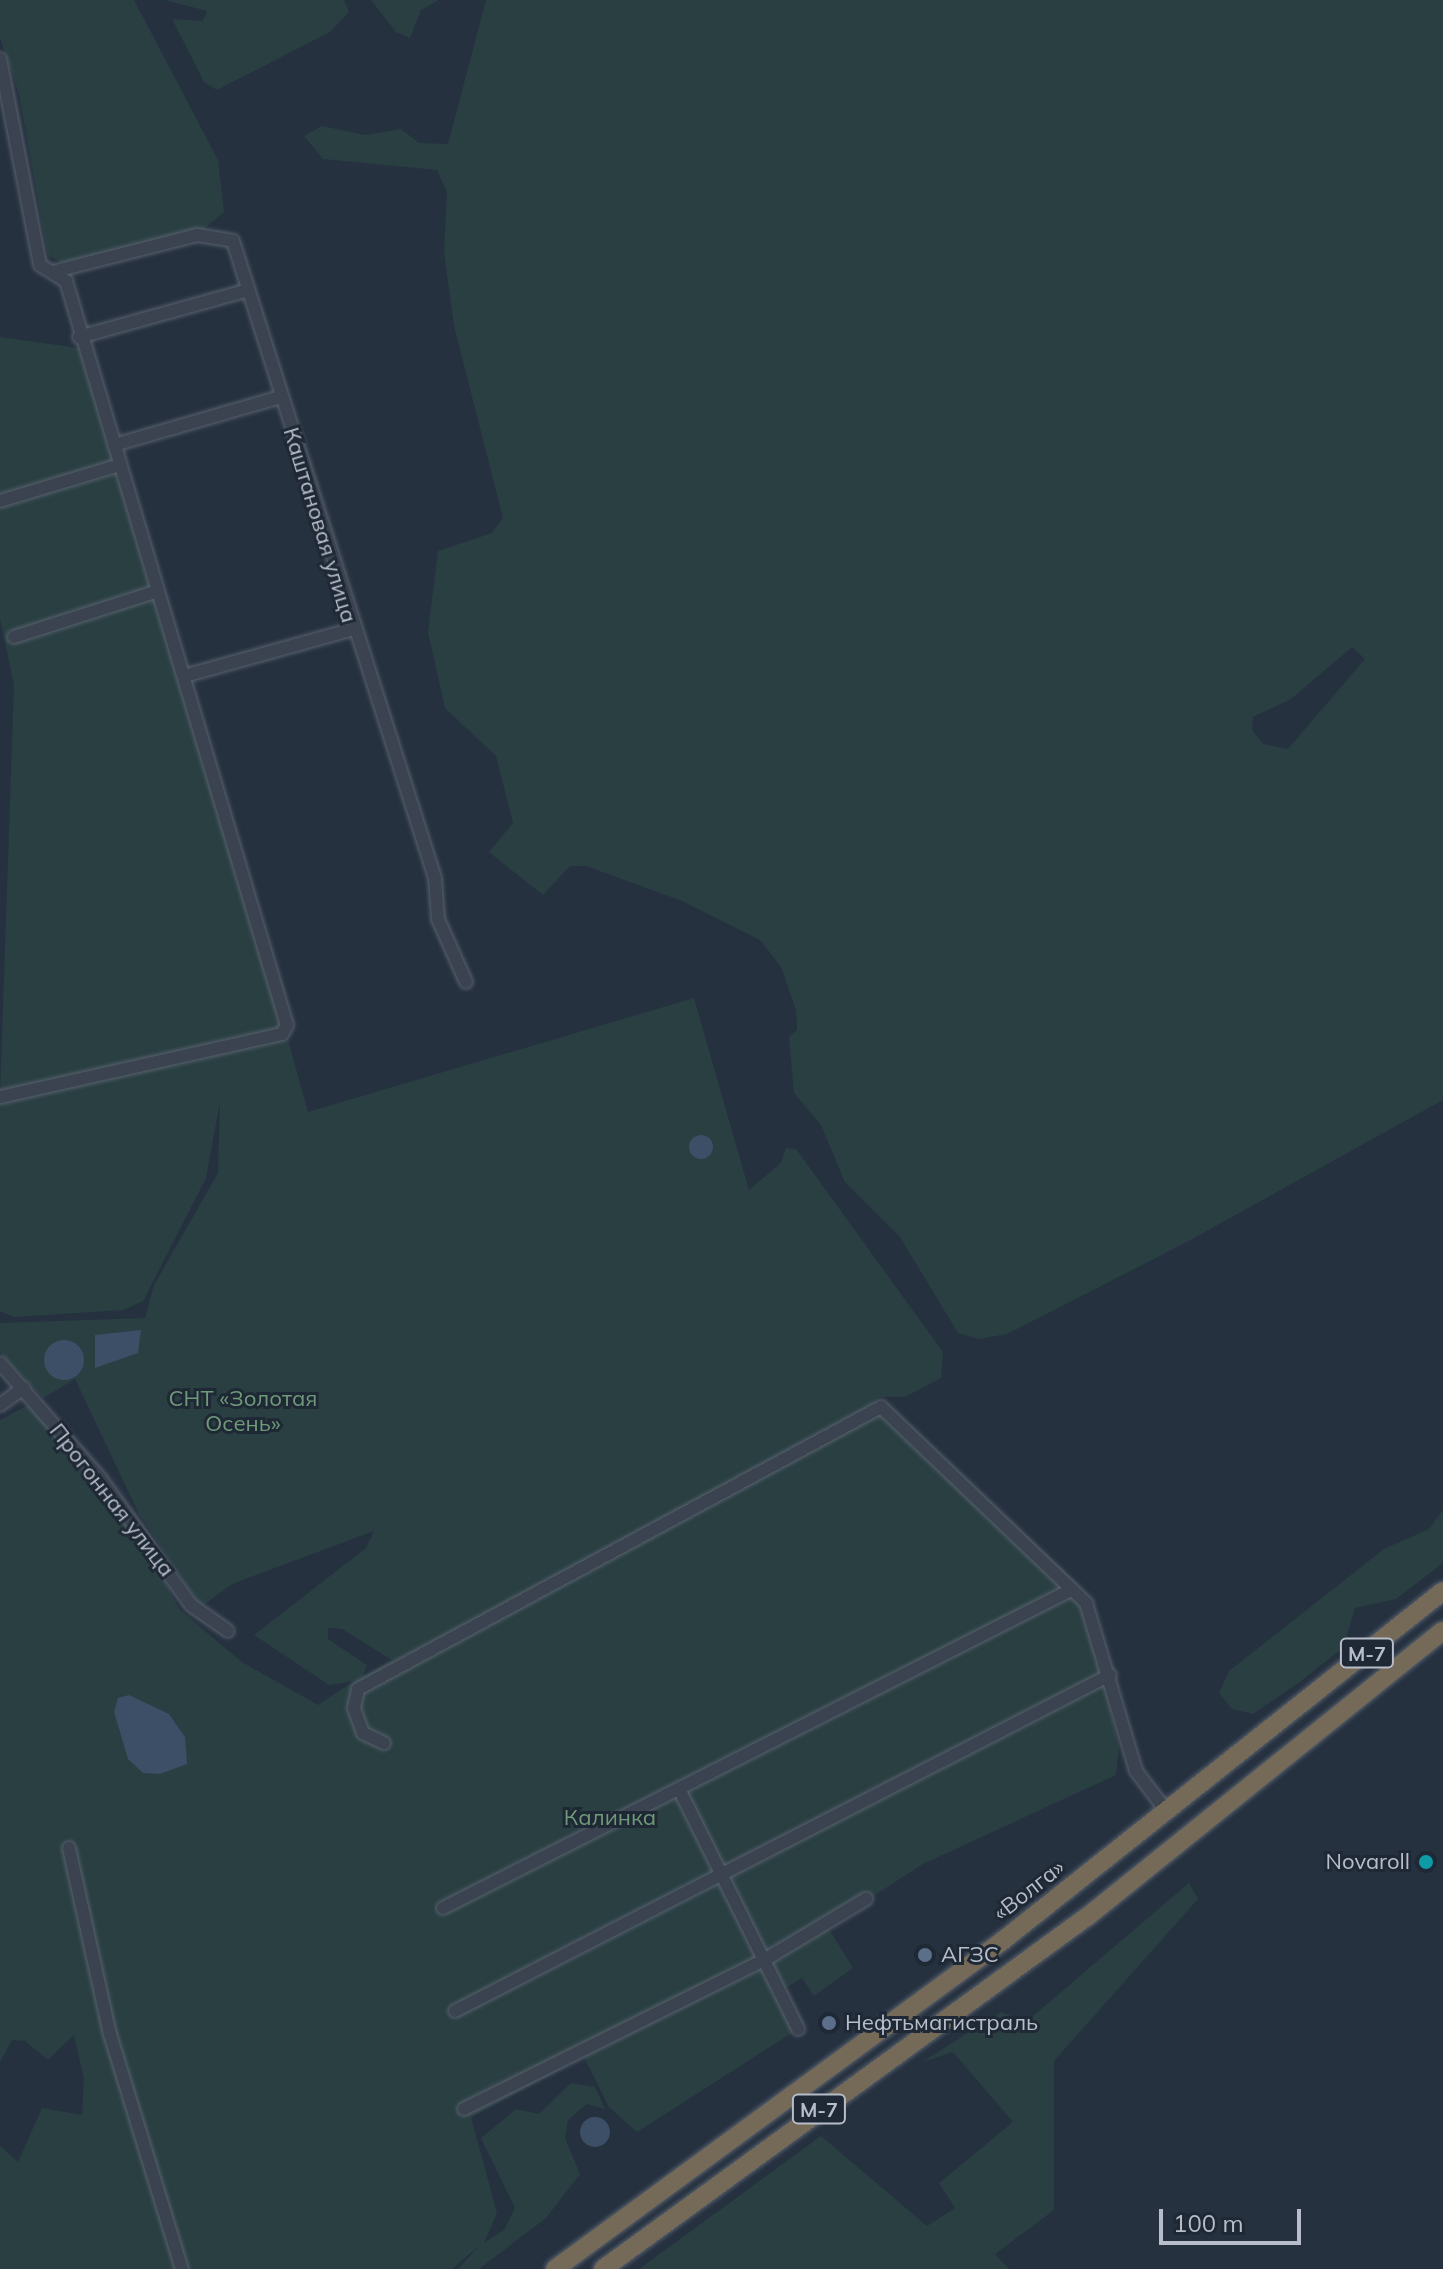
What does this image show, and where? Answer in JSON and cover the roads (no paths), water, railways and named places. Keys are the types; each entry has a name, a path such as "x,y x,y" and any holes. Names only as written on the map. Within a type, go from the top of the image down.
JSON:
{"highway":[{"name":"«Волга»","path":"555,2269 1167,1812 1443,1591"},
{"name":"М-7","path":"603,2269 1088,1916 1443,1631"}],"street":[{"path":"0,59 40,265 56,271 66,281 79,337 184,676 287,1025 282,1034 0,1097"},
{"name":"Каштановая улица","path":"56,271 218,234 233,241 353,629 435,878 438,919 466,982"},
{"path":"79,337 249,290"},
{"path":"114,445 280,397"},
{"path":"0,501 120,465"},
{"path":"14,637 158,591"},
{"path":"184,676 353,629"},
{"name":"Прогонная улица","path":"0,1363 100,1478 191,1605 228,1631"},
{"path":"0,1405 23,1388"},
{"path":"384,1743 363,1733 354,1708 358,1689 881,1407 1071,1590 1096,1625 1136,1771 1167,1812"},
{"path":"443,1908 1071,1590"},
{"path":"455,2011 1110,1675"},
{"path":"679,1789 719,1875 766,1959 798,2029"},
{"path":"69,1848 110,2034 182,2269"},
{"path":"464,2109 766,1959 866,1899"}],"water":[{"path":"696,1135 706,1135 713,1142 713,1152 706,1159 696,1159 689,1152 689,1142"},
{"path":"141,1330 138,1353 95,1368 95,1335"},
{"path":"64,1340 78,1346 84,1360 78,1374 64,1380 50,1374 44,1360 50,1346"},
{"path":"129,1695 169,1714 185,1737 187,1764 160,1774 143,1773 128,1759 114,1712 118,1698"},
{"path":"595,2117 606,2121 610,2132 606,2143 595,2147 584,2143 580,2132 584,2121"}],"place":[{"name":"Novaroll","path":"1426,1862"},
{"name":"АГЗС","path":"925,1955"},
{"name":"Нефтьмагистраль","path":"829,2023"}],"park label":[{"name":"СНТ «Золотая Осень»","path":"243,1410"},
{"name":"Калинка","path":"610,1818"}]}
